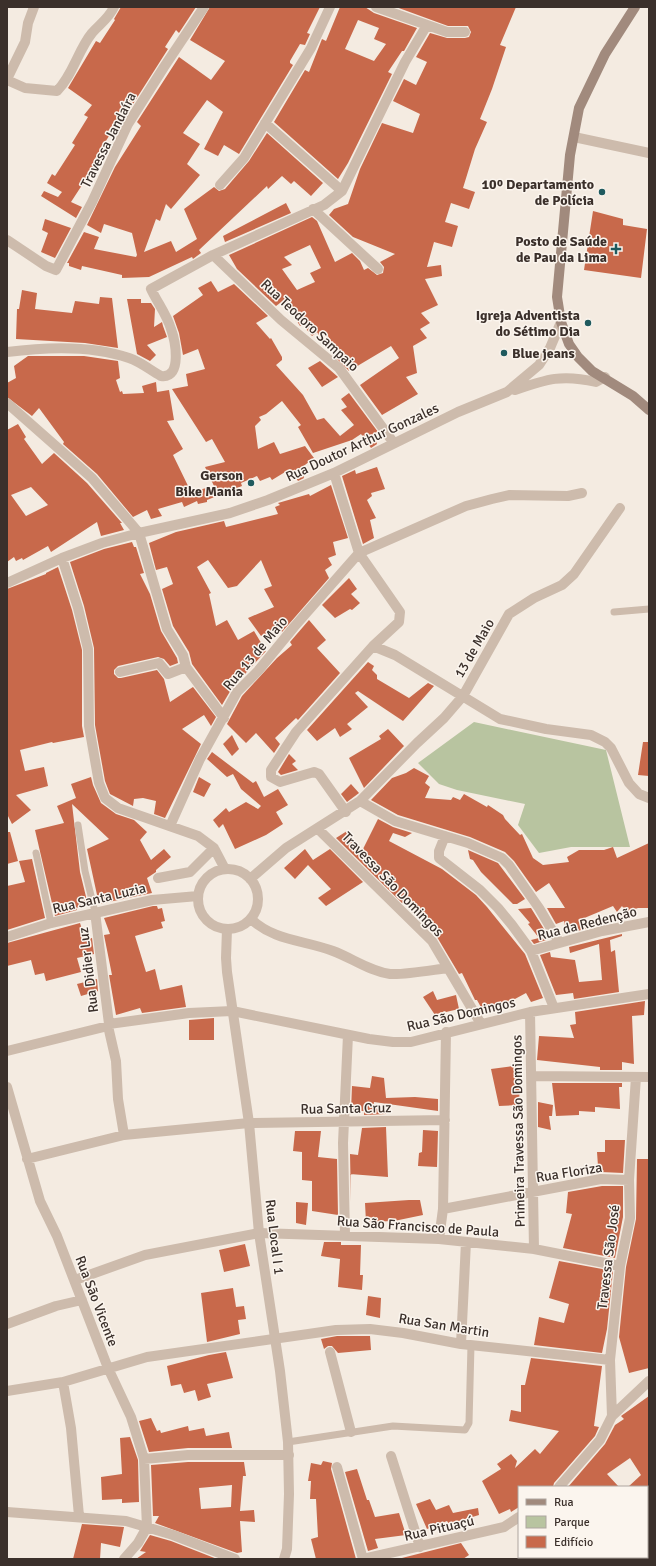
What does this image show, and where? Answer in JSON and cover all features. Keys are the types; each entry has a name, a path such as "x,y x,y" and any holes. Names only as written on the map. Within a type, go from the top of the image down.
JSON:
{"main road":[{"path":"635,7 605,54 585,94 580,108 574,137 563,241 558,270 557,297 561,322 570,344 578,357 592,372 605,377 633,396 649,410"}],"street":[{"path":"34,7 28,23 25,42 7,80 25,88 57,91 62,86 92,34 103,24 114,7"},
{"name":"Travessa Jandaíra","path":"7,240 46,266 56,270 92,202 128,124 204,7"},
{"path":"220,185 244,158 311,48 330,7"},
{"path":"376,7 447,32 465,32"},
{"path":"7,352 64,349 113,353 136,361 162,376 167,376 174,369 176,349 171,328 151,289 213,255 324,205 342,191 402,68 427,25"},
{"path":"265,123 342,191"},
{"path":"574,137 649,153"},
{"path":"313,209 378,269"},
{"name":"Rua Teodoro Sampaio","path":"213,255 280,320 339,368 393,442"},
{"name":"Rua Doutor Arthur Gonzales","path":"7,582 62,558 102,543 139,533 230,513 268,500 334,473 393,442 458,412 507,392 539,365 550,348 561,322"},
{"path":"507,392 557,377 575,378 596,382 605,377"},
{"path":"7,403 92,478 139,533 167,629 183,655 186,667 224,718"},
{"path":"334,473 359,553 400,612 399,622 373,646 296,732 271,770 271,778 280,782 314,772 319,774 346,812"},
{"name":"Rua 13 de Maio","path":"170,826 200,758 224,718 237,692 258,671 294,627 359,553 466,506 492,499 509,495 568,496 582,493"},
{"name":"13 de Maio","path":"250,879 286,848 346,812 360,801 444,718 462,696 510,614 534,598 562,585 574,574 620,508"},
{"path":"62,558 78,608 88,649 88,726 99,783 105,798 118,808 198,836 214,848 225,870"},
{"path":"373,646 395,655 500,718 546,729 591,735 605,742 612,748 629,783 639,794 649,798"},
{"path":"120,672 159,663 168,674 186,667"},
{"path":"360,801 396,821 479,847 502,858 509,865 539,908 559,942"},
{"name":"Travessa São Domingos","path":"318,829 432,941 481,1024"},
{"path":"445,836 439,851 439,858 442,862 480,890 498,908 531,951 554,1008"},
{"path":"158,878 190,872 214,848"},
{"path":"225,870 238,872 250,879 258,894 258,903 251,919 240,927 227,929 214,925 204,917 200,909 198,896 203,883 209,876 225,870"},
{"name":"Rua Santa Luzia","path":"7,936 95,912 152,900 198,896"},
{"name":"Rua Didier Luz","path":"95,912 109,1025 116,1061 118,1099 124,1135"},
{"path":"251,919 262,929 278,936 324,948 370,968 391,974 448,968"},
{"name":"Rua da Redenção","path":"531,951 602,931 649,922"},
{"name":"Rua Local I 1","path":"227,929 226,958 232,1011 249,1123 259,1233 275,1339 288,1442 287,1549 289,1559"},
{"name":"Rua São Domingos","path":"109,1025 189,1013 232,1011 348,1035 393,1042 411,1042 530,1012 649,994"},
{"name":"Primeira Travessa São Domingos","path":"530,1012 534,1250"},
{"path":"7,1051 109,1025"},
{"path":"439,1239 443,1209 446,1032"},
{"path":"345,1235 343,1122 348,1035"},
{"path":"531,1076 649,1077"},
{"name":"Travessa São José","path":"612,1416 610,1360 620,1266 630,1218 629,1180 636,1077"},
{"name":"Rua São Vicente","path":"7,1087 40,1201 57,1236 75,1280 108,1368 131,1417 144,1459 147,1527"},
{"name":"Rua Santa Cruz","path":"27,1159 124,1135 249,1123 445,1120"},
{"name":"Rua Floriza","path":"443,1209 601,1179 629,1180"},
{"name":"Rua São Francisco de Paula","path":"75,1280 145,1255 259,1233 439,1239 534,1250 620,1266"},
{"path":"466,1242 466,1344"},
{"path":"7,1324 34,1314 82,1300"},
{"name":"Rua San Martin","path":"7,1391 63,1382 148,1357 336,1330 370,1329 466,1344 610,1360"},
{"path":"330,1352 351,1432"},
{"path":"560,1486 600,1440 612,1416 649,1381"},
{"path":"63,1382 71,1428 79,1516"},
{"path":"144,1459 188,1456 288,1455"},
{"path":"392,1456 420,1547"},
{"path":"337,1467 363,1559"},
{"path":"7,1512 79,1516 126,1521 147,1527 235,1559"},
{"name":"Rua Pituaçú","path":"363,1559 403,1555 420,1547 504,1527 518,1518"},
{"path":"124,1559 138,1543 147,1527"},
{"name":"Rua Local I 1","path":"284,1559 287,1549"}],"lane":[{"path":"614,612 649,609"},
{"path":"78,825 85,871 95,912"},
{"path":"36,853 51,923"},
{"path":"288,1442 393,1426 463,1430 468,1428 470,1418 466,1344"}],"green space":[{"path":"474,722 606,750 630,847 571,847 539,853 518,825 525,804 457,790 439,784 418,763"}],"building":[{"path":"121,7 196,7 179,33 176,30 165,47 168,49 126,115 122,112 106,134 109,136 94,160 97,162 71,202 82,207 76,218 41,196 44,191 58,197 62,192 47,183 52,174 55,176 75,145 72,143 88,117 84,115 92,105 68,88 96,41 100,43 115,20 114,19"},
{"path":"210,7 320,7 307,33 310,34 305,45 300,44 290,61 293,65 239,154 224,145 218,156 204,149 223,112 207,100 183,133 200,144 187,164 200,175 171,209 166,204 160,221 156,219 144,252 171,241 176,252 197,239 184,209 214,187 219,191 225,189 249,161 267,133 323,183 311,196 294,181 291,184 282,176 268,189 267,186 199,250 201,253 193,259 192,257 149,277 122,278 122,275 82,266 81,270 69,266 69,263 67,263 84,232 99,237 94,249 136,257 137,255 132,233 104,224 101,233 87,225 115,167 141,126 137,122 179,57 211,80 225,61 190,40"},
{"path":"340,7 365,7 374,13 417,28 404,51 402,51 388,72 392,74 348,163 338,179 274,122 305,70 309,72 322,39 326,41","holes":["358,20 379,28 374,39 386,44 374,61 345,49"]},
{"path":"396,7 516,7 500,45 506,47 480,119 487,122 475,149 463,188 475,192 469,209 451,203 445,222 458,226 452,247 434,242 427,267 441,265 442,276 425,279 438,305 421,313 430,323 420,329 427,338 413,346 417,373 406,377 418,394 382,415 360,385 399,358 391,346 349,371 332,354 337,351 328,336 320,337 317,332 312,336 303,325 300,326 284,300 276,306 237,269 229,255 312,217 317,221 335,262 352,253 360,261 364,270 368,268 377,275 383,273 384,267 380,262 395,254 353,237 329,215 334,209 348,204 360,169 382,123 413,133 420,114 393,101 404,79 416,85 427,62 416,57 430,33 447,38 465,38 469,37 471,32 468,26 448,26","holes":["310,245 321,268 310,273 315,282 297,290 282,269 292,265 284,257"]},
{"path":"286,203 291,213 225,242 223,236"},
{"name":"Posto de Saúde de Pau da Lima","path":"593,211 623,219 623,225 647,229 641,278 584,270"},
{"path":"45,219 71,228 55,258 41,252 48,233 42,230"},
{"path":"211,281 218,292 234,284 268,316 256,323 270,339 271,338 282,357 282,360 276,365 303,395 317,420 324,418 340,436 354,425 341,410 347,407 341,399 349,393 378,432 374,434 377,444 371,448 361,434 352,440 313,453 298,427 301,425 282,401 266,414 259,417 261,420 255,426 258,449 274,442 280,454 305,446 314,458 301,468 304,478 298,481 290,469 272,480 270,477 260,481 257,476 241,483 242,486 207,500 207,502 198,504 197,501 184,507 182,502 158,509 162,516 151,519 147,510 133,517 97,474 63,444 64,442 39,408 32,416 7,397 7,383 16,378 14,366 28,356 84,356 118,361 120,378 116,380 120,392 122,391 123,394 144,393 142,386 156,382 157,392 169,390 174,420 167,421 183,449 173,455 191,492 214,486 205,467 225,462 212,439 206,442 172,389 188,386 186,374 205,369 198,349 183,355 179,333 173,316 203,295 198,288"},
{"path":"22,290 37,293 35,309 72,313 75,301 99,304 100,297 112,298 118,348 85,343 16,339 17,309 19,309"},
{"path":"127,299 141,299 141,303 151,303 155,309 154,327 162,322 167,337 147,345 156,355 150,361 137,354"},
{"path":"320,361 338,377 322,387 308,368"},
{"path":"18,424 26,437 24,439 42,464 54,453 87,483 122,523 120,523 124,530 101,536 97,522 51,552 48,546 23,560 22,558 16,561 14,557 7,562 7,430","holes":["31,487 48,505 26,516 11,495"]},
{"path":"377,467 385,489 371,493 372,496 367,500 376,518 370,520 374,538 363,544 342,476 355,470 356,474"},
{"path":"331,485 348,538 333,542 336,555 328,558 332,565 325,570 329,578 282,632 278,627 261,636 248,618 274,607 264,589 272,586 261,560 237,586 228,588 208,560 197,567 211,593 209,594 216,626 227,620 238,640 254,631 266,651 232,688 222,705 192,664 189,652 173,626 162,589 173,584 167,567 156,570 149,543 176,532 224,521 226,527 278,514 275,507 280,505 278,503 309,494 310,496"},
{"path":"132,542 134,547 136,547 144,573 140,574 150,594 161,631 177,658 178,663 170,666 164,659 158,657 118,666 114,670 114,674 118,678 121,678 157,670 164,679 170,702 193,687 216,717 211,726 204,715 182,729 201,744 165,818 154,814 156,801 143,798 134,799 133,806 110,794 105,781 95,725 94,648 84,606 70,562 104,549"},
{"path":"58,567 72,610 82,650 82,726 84,737 52,742 20,750 25,771 44,767 48,786 16,795 31,810 12,824 7,814 7,589 46,574"},
{"path":"349,578 357,589 351,594 360,603 352,610 350,609 335,618 322,605"},
{"path":"309,620 326,640 317,648 340,673 298,720 296,718 275,738 280,744 274,753 256,733 246,743 227,724 242,696 277,658 292,645 290,642"},
{"path":"368,662 374,666 372,670 377,675 377,679 409,698 428,683 434,686 403,721 358,691 355,693 368,707 347,724 352,729 340,737 335,728 317,741 307,730"},
{"path":"388,729 404,746 364,788 349,758 381,739 379,736"},
{"path":"232,735 239,749 232,756 223,744"},
{"path":"643,742 649,742 649,776 638,775"},
{"path":"212,752 253,783 256,781 264,797 278,789 288,805 276,812 283,824 266,835 235,849 223,824 219,828 213,820 226,808 229,812 246,802 258,809 261,806 241,789 233,774 227,777 207,759"},
{"path":"289,754 296,761 292,764 298,770 281,775 278,772"},
{"path":"414,768 429,776 425,783 430,787 425,798 451,800 453,797 460,800 464,794 487,807 488,805 503,815 520,835 522,834 533,858 543,865 569,862 567,857 579,850 604,850 613,847 617,858 649,843 649,908 638,908 626,912 622,906 617,912 613,906 582,919 588,928 567,934 564,921 556,924 547,908 565,908 549,883 536,892 514,861 505,852 470,837 398,815 371,800 392,778 406,773"},
{"path":"91,777 101,803 116,814 134,820 147,832 140,840 151,860 164,849 171,857 156,870 156,872 147,878 152,893 99,904 87,849 109,839 72,804 80,872 88,905 76,908 77,910 55,916 35,830 64,823 57,806 76,798 71,784"},
{"path":"199,777 211,784 204,797 193,792"},
{"path":"351,784 359,793 347,802 341,794"},
{"path":"378,819 393,827 412,833 405,837 393,833 389,841 442,869 476,895 525,954 543,998 531,1002 526,993 504,1005 482,1009 477,1000 475,1000 462,973 459,974 437,937 412,912 405,902 402,903 336,838 347,831 362,851"},
{"path":"7,832 10,832 18,861 7,864"},
{"path":"305,849 313,860 330,849 363,882 326,906 318,898 331,889 308,865 295,879 284,868"},
{"path":"468,850 498,863 525,899 517,904 513,904 481,872 473,860 470,859"},
{"path":"32,859 45,918 7,930 7,886 25,882 19,861"},
{"path":"157,906 158,909 162,908 165,921 161,922 163,928 135,936 146,972 155,969 160,990 182,985 186,1007 142,1013 140,1008 116,1015 109,975 112,975 104,935 110,934 104,918"},
{"path":"531,908 544,929 546,940 534,944 531,940 539,938 528,924 530,923 518,909"},
{"path":"80,923 85,939 92,938 94,954 77,958 81,972 46,981 44,973 35,975 31,960 7,966 7,943"},
{"path":"622,934 622,936 610,940 611,952 615,950 619,992 574,999 573,993 556,995 540,955 550,952 551,957 575,960 579,982 602,980 599,944 570,953 569,947"},
{"path":"97,979 98,991 81,996 77,984"},
{"path":"433,991 437,1000 456,995 459,1009 445,1011 435,1015 423,997"},
{"path":"645,1001 644,1015 632,1016 634,1064 622,1062 622,1070 600,1070 600,1067 537,1060 539,1036 574,1038 570,1025 576,1024 575,1012"},
{"path":"214,1018 214,1040 189,1040 189,1020"},
{"path":"513,1066 516,1079 520,1079 519,1105 499,1106 491,1069"},
{"path":"372,1076 384,1078 386,1098 415,1097 438,1099 438,1111 374,1102 373,1107 386,1112 386,1114 364,1115 364,1111 351,1111 352,1086 370,1088"},
{"path":"552,1083 622,1083 622,1087 619,1087 620,1109 595,1107 595,1112 579,1111 579,1115 556,1116"},
{"path":"538,1102 553,1105 552,1116 549,1116 551,1130 538,1127"},
{"path":"386,1127 388,1177 350,1174 350,1154 358,1155 362,1128"},
{"path":"423,1130 438,1131 437,1167 418,1166 419,1153 422,1152"},
{"path":"295,1131 321,1131 318,1157 337,1159 338,1215 312,1211 312,1181 302,1180 302,1152 293,1151"},
{"path":"605,1140 625,1140 623,1173 601,1172 590,1175 590,1166 598,1166 597,1152 605,1152"},
{"path":"637,1159 649,1159 649,1368 629,1373 619,1337 626,1267 636,1219"},
{"path":"602,1186 623,1186 623,1217 615,1258 563,1248 572,1214 566,1213 568,1192"},
{"path":"420,1200 423,1215 394,1221 366,1222 365,1203"},
{"path":"296,1202 308,1203 306,1225 296,1223"},
{"path":"324,1242 341,1242 341,1245 361,1245 360,1275 363,1275 362,1290 338,1287 340,1259 321,1256"},
{"path":"245,1244 250,1266 224,1272 219,1250"},
{"path":"559,1261 613,1271 607,1329 602,1353 534,1345 539,1317 564,1323 569,1304 549,1298"},
{"path":"233,1288 236,1307 244,1306 246,1319 238,1320 240,1334 207,1342 201,1293"},
{"path":"368,1296 381,1298 380,1318 366,1315"},
{"path":"337,1336 370,1336 371,1350 338,1353 332,1346 328,1346 324,1349 321,1339"},
{"path":"226,1352 233,1378 207,1384 211,1397 198,1401 195,1390 184,1393 181,1384 171,1386 167,1366"},
{"path":"531,1358 602,1366 594,1426 599,1427 595,1436 554,1483 553,1486 518,1486 518,1508 511,1512 510,1509 499,1514 482,1481 501,1469 497,1464 511,1454 517,1461 515,1468 535,1449 540,1454 559,1431 509,1421 511,1410 521,1412 521,1385 525,1385"},
{"path":"649,1396 649,1487 629,1486 641,1475 630,1458 607,1474 618,1486 569,1486 605,1444 615,1425 624,1419 621,1416"},
{"path":"151,1418 157,1431 160,1430 161,1433 188,1426 189,1431 204,1428 206,1436 229,1432 232,1448 188,1448 149,1452 139,1421"},
{"path":"130,1437 138,1460 139,1502 122,1503 122,1499 102,1500 101,1477 122,1474 120,1438"},
{"path":"323,1461 332,1463 331,1469 356,1559 316,1559 311,1539 318,1537 316,1499 310,1499 311,1481 308,1481 311,1463 321,1465"},
{"path":"188,1462 244,1462 246,1476 243,1476 240,1511 254,1510 255,1522 240,1521 242,1552 237,1553 155,1523 159,1516 153,1516 151,1465","holes":["232,1485 231,1507 201,1509 199,1488"]},
{"path":"357,1469 367,1500 369,1500 375,1517 399,1513 406,1535 375,1539 378,1548 368,1551 345,1472"},
{"path":"430,1499 436,1510 449,1505 453,1513 478,1508 479,1515 449,1524 447,1521 427,1529 416,1504"},
{"path":"82,1524 124,1527 120,1547 101,1543 100,1559 73,1559"},
{"path":"150,1535 171,1541 217,1559 136,1559 146,1552 140,1551"},
{"path":"461,1543 469,1555 463,1559 398,1559"}],"place":[{"name":"10º Departamento de Polícia","path":"602,192"},
{"name":"Posto de Saúde de Pau da Lima","path":"616,249"},
{"name":"Igreja Adventista do Sétimo Dia","path":"588,323"},
{"name":"Blue jeans","path":"504,353"},
{"name":"Gerson Bike Mania","path":"251,483"}]}
